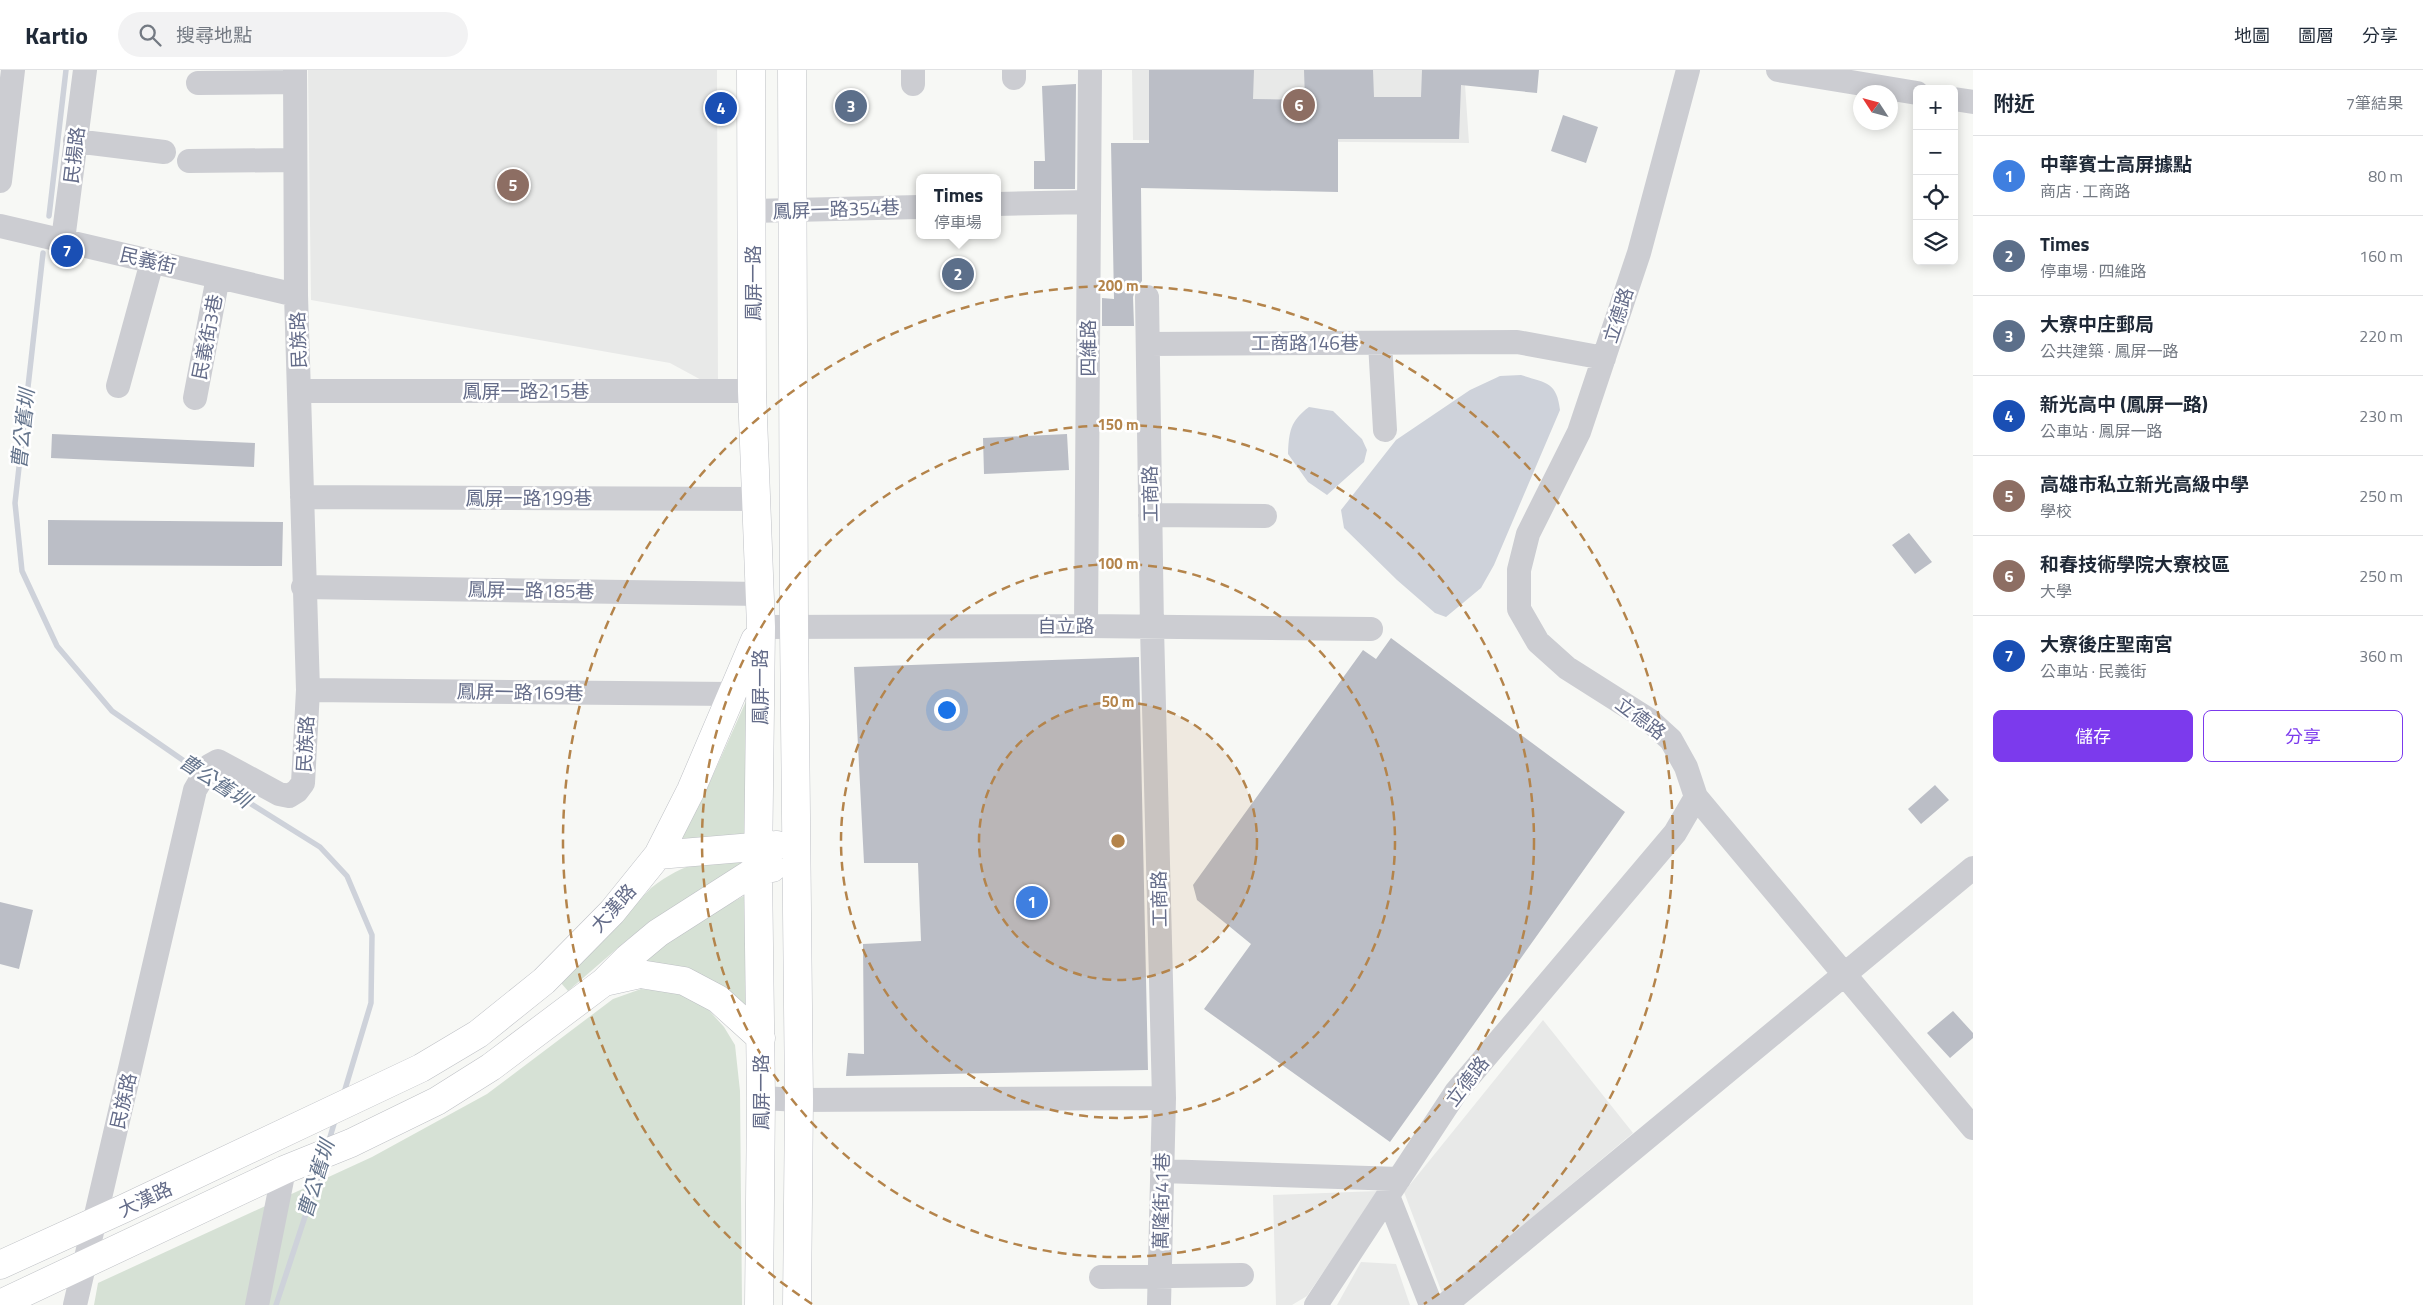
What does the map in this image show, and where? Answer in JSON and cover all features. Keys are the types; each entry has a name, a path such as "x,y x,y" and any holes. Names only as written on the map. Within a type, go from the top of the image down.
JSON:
{"main road":[{"name":"鳳屏一路","path":"751,70 752,391 760,594 758,857 761,1098 759,1305"},
{"name":"鳳屏一路","path":"792,70 794,626 799,1100 798,1305"},
{"name":"大漢路","path":"0,1265 290,1132 420,1068 486,1028 544,981 612,912 658,855 691,790 760,627"},
{"path":"658,855 796,856"},
{"path":"604,982 628,958 658,933 758,857"},
{"path":"604,982 640,974 684,981 718,999 761,1038"},
{"name":"大漢路","path":"0,1304 284,1170 351,1143 437,1101 492,1067 604,982"}],"street":[{"path":"0,181 13,70"},
{"name":"民揚路","path":"64,240 85,70"},
{"name":"四維路","path":"1086,626 1090,70"},
{"name":"立德路","path":"1316,1305 1456,1092 1675,833 1696,797 1686,767 1671,740 1649,720 1568,668 1538,642 1520,609 1519,570 1528,534 1579,432 1639,253 1688,70"},
{"path":"1778,70 1913,92"},
{"path":"198,83 295,76"},
{"name":"民族路","path":"75,1305 199,782 209,766 218,761 279,794 289,796 297,791 302,783 308,690 303,587 300,391 296,295 295,76"},
{"path":"1958,100 1973,102"},
{"path":"75,141 164,152"},
{"path":"190,161 294,160"},
{"path":"1001,204 1089,202"},
{"name":"鳳屏一路354巷","path":"752,211 916,207"},
{"name":"民義街","path":"0,226 296,295"},
{"path":"118,386 152,262"},
{"name":"民義街3巷","path":"195,398 218,277"},
{"name":"工商路","path":"1147,297 1152,628 1164,1098"},
{"name":"工商路146巷","path":"1148,344 1517,342 1604,358"},
{"path":"1380,343 1385,430"},
{"name":"鳳屏一路215巷","path":"300,391 752,391"},
{"name":"鳳屏一路199巷","path":"302,497 756,499"},
{"path":"1150,516 1265,516"},
{"name":"鳳屏一路185巷","path":"303,587 760,594"},
{"name":"自立路","path":"760,627 1086,626 1371,629"},
{"name":"鳳屏一路169巷","path":"308,690 732,694"},
{"path":"1696,797 1973,1128"},
{"path":"1445,1305 1973,868"},
{"path":"761,1098 799,1100 1164,1098"},
{"name":"萬隆街41巷","path":"1159,1305 1164,1098"},
{"path":"257,1305 284,1170"},
{"path":"1162,1171 1394,1187 1431,1305"},
{"path":"1101,1276 1242,1275"}],"shaded area":[{"path":"308,70 717,70 718,389 670,363 311,300"},
{"path":"1132,70 1464,70 1469,143 1133,140"},
{"path":"1521,375 1549,385 1556,394 1560,410 1494,565 1481,588 1446,617 1435,613 1397,580 1344,528 1341,510 1396,440 1470,390 1500,376"},
{"path":"1309,407 1333,411 1362,439 1367,450 1364,462 1327,495 1308,482 1288,454 1289,439 1294,422"},
{"path":"747,699 749,832 741,837 678,841 676,838 705,793"},
{"path":"748,854 748,866 659,918 627,940 568,991 561,983 651,888 663,879 686,867 720,858"},
{"path":"749,893 751,1018 635,966 680,932"},
{"path":"641,989 676,992 706,1007 724,1027 735,1045 740,1091 742,1305 94,1305 98,1283 372,1157 487,1094 613,999"},
{"path":"1543,1020 1633,1133 1442,1293 1404,1192"},
{"path":"1378,1191 1307,1296 1292,1305 1276,1305 1273,1195"},
{"path":"1361,1262 1396,1264 1410,1305 1337,1305"}],"building":[{"path":"1149,70 1254,70 1253,99 1305,100 1304,70 1373,70 1374,97 1421,97 1422,70 1539,70 1537,93 1461,85 1459,139 1338,139 1338,192 1141,188 1142,281 1135,290 1133,297 1134,326 1102,326 1102,298 1114,299 1111,143 1149,143"},
{"path":"1076,84 1075,189 1034,189 1034,161 1045,161 1042,86"},
{"path":"1563,115 1598,127 1586,163 1551,151"},
{"path":"52,434 255,443 254,467 51,458"},
{"path":"1067,434 1069,470 984,474 983,438"},
{"path":"48,520 283,522 282,566 48,565"},
{"path":"1909,533 1932,562 1915,574 1892,545"},
{"path":"1391,638 1625,812 1390,1142 1204,1009 1251,944 1197,900 1193,885 1363,650 1376,659"},
{"path":"1139,657 1148,1070 846,1076 848,1053 864,1054 863,944 921,941 918,863 864,863 854,667"},
{"path":"1935,785 1949,800 1921,824 1908,809"},
{"path":"0,902 33,910 19,969 0,964"},
{"path":"1953,1011 1973,1033 1973,1038 1950,1058 1927,1033"}],"waterway":[{"name":"曹公舊圳","path":"49,216 66,70"},
{"name":"曹公舊圳","path":"43,253 15,503 22,571 57,646 112,711 200,772"},
{"name":"曹公舊圳","path":"208,777 320,847 347,876 372,935 371,1003 343,1096"},
{"name":"曹公舊圳","path":"328,1144 336,1117"},
{"name":"曹公舊圳","path":"276,1305 322,1165"}],"place":[{"name":"和春技術學院大寮校區","path":"1299,105"},
{"name":"大寮中庄郵局","path":"851,106"},
{"name":"新光高中 (鳳屏一路)","path":"721,108"},
{"name":"高雄市私立新光高級中學","path":"513,185"},
{"name":"大寮後庄聖南宮","path":"67,251"},
{"name":"Times","path":"958,274"},
{"name":"中華賓士高屏據點","path":"1032,902"}]}
